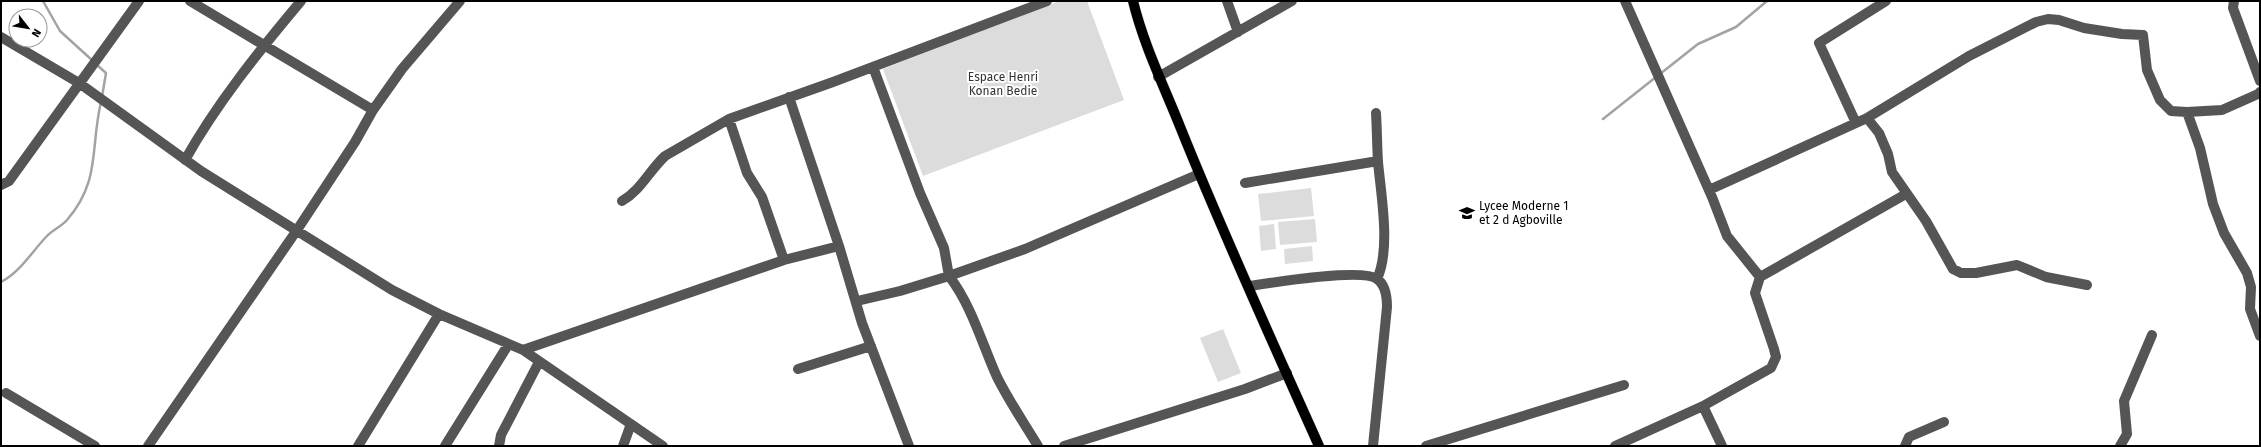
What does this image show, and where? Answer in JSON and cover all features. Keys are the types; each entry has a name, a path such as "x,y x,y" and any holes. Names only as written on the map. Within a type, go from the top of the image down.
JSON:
{"main road":[{"path":"1133,1 1139,26 1158,77 1199,174 1319,446"}],"street":[{"path":"1,184 9,181 139,1"},
{"path":"190,1 373,110"},
{"path":"184,160 198,137 264,44 301,1"},
{"path":"148,446 297,230 355,142 373,110 402,69 460,1"},
{"path":"622,201 641,187 656,165 665,156 729,119 873,67 1047,1"},
{"path":"1227,1 1238,32"},
{"path":"1158,77 1292,1"},
{"path":"1625,1 1709,190 1727,236 1760,277"},
{"path":"1856,123 1819,44 1886,1"},
{"path":"2234,1 2233,8 2260,81"},
{"path":"1709,190 1867,118 1968,56 2036,22 2048,19 2059,20 2084,28 2122,34 2143,35 2144,63 2160,100 2171,111 2187,112 2222,110 2260,92"},
{"path":"1,37 79,83 184,160 392,290 438,314 508,345 523,350 663,446"},
{"path":"873,67 920,192 944,248 949,276 957,286 970,313 998,379 1038,446"},
{"path":"789,97 857,301 862,323 909,446"},
{"path":"1376,112 1378,161 1384,218 1382,268 1377,279"},
{"path":"2187,112 2200,148 2213,204 2224,233 2247,273 2251,287 2250,309 2260,336"},
{"path":"1867,118 1879,133 1888,154 1889,165 1901,182 1906,194 1926,221 1953,269 1961,273 1976,273 2017,265 2046,277 2088,285"},
{"path":"729,119 747,173 762,198 784,260"},
{"path":"1245,183 1378,161"},
{"path":"857,301 900,291 949,276 1025,249 1199,174"},
{"path":"1617,446 1703,406 1771,368 1776,357 1755,293 1760,277 1906,194"},
{"path":"523,350 784,260 839,246"},
{"path":"1249,286 1309,277 1367,276 1377,279 1387,295 1387,307 1372,446"},
{"path":"358,446 438,314"},
{"path":"2120,446 2127,434 2124,401 2152,335"},
{"path":"445,446 508,345"},
{"path":"798,369 871,346"},
{"path":"499,446 501,435 539,362"},
{"path":"1064,446 1245,389 1287,373"},
{"path":"1426,446 1624,385"},
{"path":"6,393 95,446"},
{"path":"1703,406 1722,446"},
{"path":"1905,446 1909,437 1944,422"},
{"path":"623,446 631,424"}],"green space":[{"name":"Espace Henri Konan Bedie","path":"1059,1 1087,1 1124,100 923,176 883,69"},
{"path":"1311,188 1314,216 1261,221 1258,194"},
{"path":"1315,219 1317,242 1280,245 1278,222"},
{"path":"1274,224 1276,249 1261,251 1259,226"},
{"path":"1312,246 1313,261 1285,264 1284,249"},
{"path":"1223,329 1241,373 1218,382 1200,338"}],"waterway":[{"path":"43,1 60,31 93,61"},
{"path":"1660,74 1698,44 1736,27 1767,1"},
{"path":"97,65 106,73 102,97"},
{"path":"1603,119 1656,77"},
{"path":"1,282 20,268 48,235 62,225 78,206 90,178 101,102"}],"place":[{"name":"Lycee Moderne 1 et 2 d Agboville","path":"1467,213"}]}
